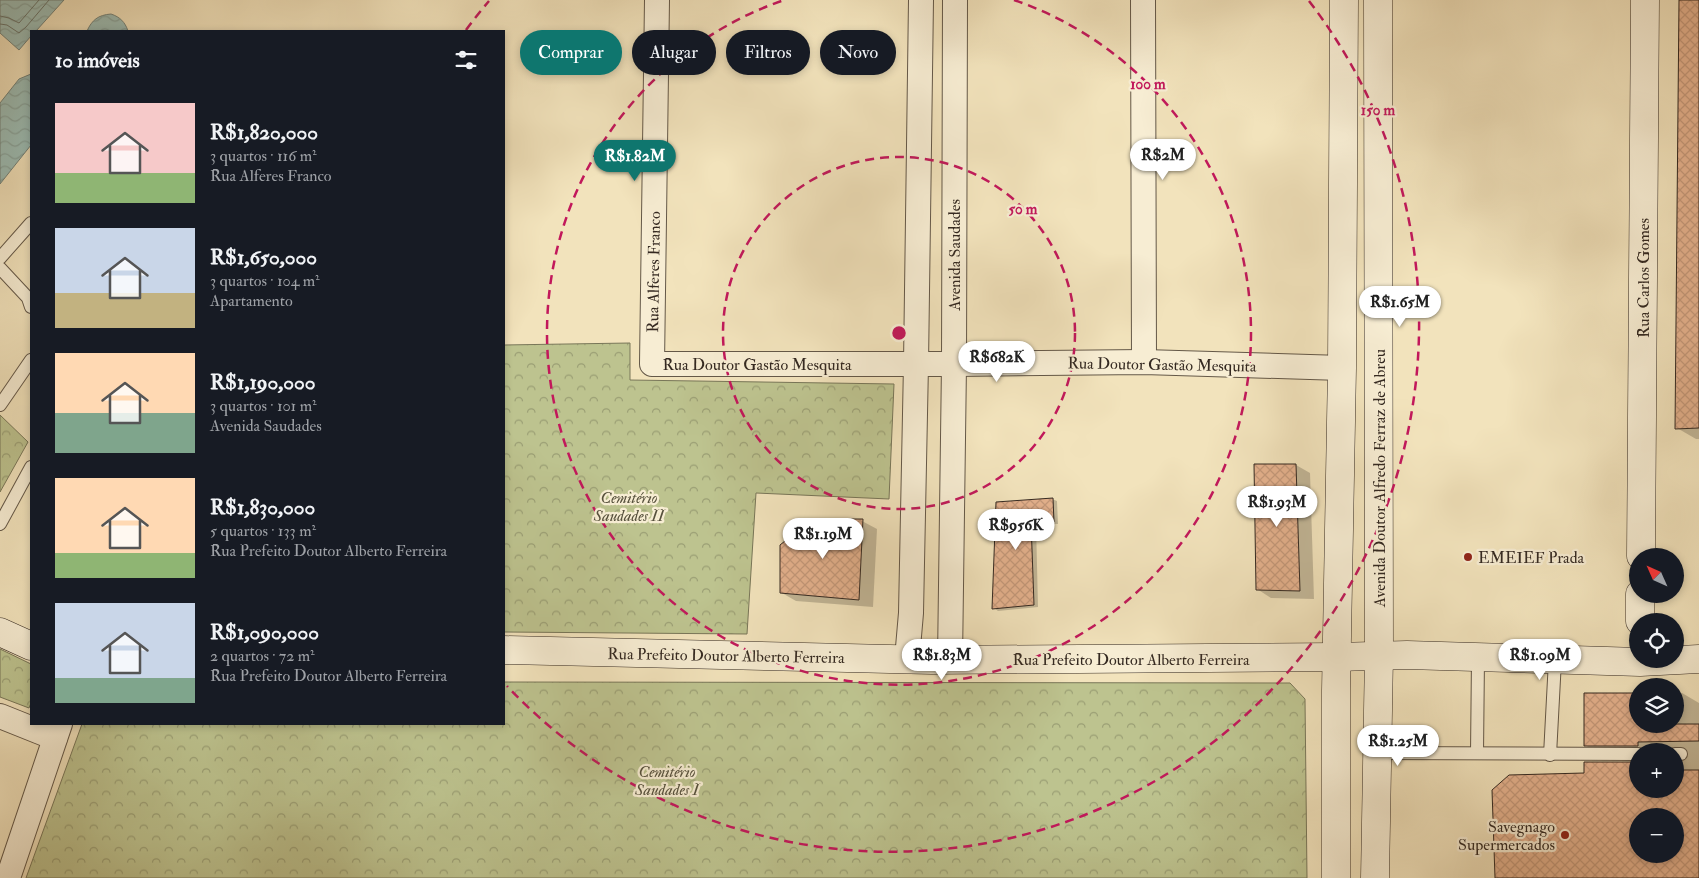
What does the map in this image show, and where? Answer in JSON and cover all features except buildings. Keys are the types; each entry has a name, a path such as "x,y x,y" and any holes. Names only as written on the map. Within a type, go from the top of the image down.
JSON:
{"main road":[{"path":"1336,878 1344,0"},
{"name":"Avenida Doutor Alfredo Ferraz de Abreu","path":"1375,878 1379,655 1378,0"},
{"name":"Rua Carlos Gomes","path":"1641,548 1645,0"},
{"path":"0,632 30,646"},
{"name":"Rua Prefeito Doutor Alberto Ferreira","path":"505,650 907,660 1337,657 1407,654 1478,658 1629,660"},
{"name":"Rua Prefeito Doutor Alberto Ferreira","path":"1684,660 1699,660"}],"street":[{"name":"Rua Alferes Franco","path":"652,364 657,0"},
{"path":"907,660 911,613 921,0"},
{"name":"Avenida Saudades","path":"950,660 954,364 955,0"},
{"path":"1142,0 1144,362"},
{"name":"Rua Doutor Gastão Mesquita","path":"652,364 1144,362 1342,368"},
{"path":"0,716 30,724"},
{"path":"8,878 58,731 35,725"}],"lane":[{"path":"0,258 30,223"},
{"path":"0,268 30,300"},
{"path":"0,404 30,361"},
{"path":"0,524 30,469"},
{"path":"1477,754 1478,658"},
{"path":"1550,755 1556,660"},
{"path":"1377,753 1629,754"}],"green space":[{"name":"Cemitério Saudades II","path":"630,343 630,380 894,384 889,499 756,493 747,634 505,632 505,345"},
{"path":"0,415 28,442 0,492"},
{"path":"0,649 30,664 30,706 29,708 0,697"},
{"name":"Cemitério Saudades I","path":"505,682 1290,683 1305,699 1307,878 26,878 82,725 505,725"}],"water":[{"path":"0,0 64,0 37,30 30,30 30,37 19,50 0,33"},
{"path":"111,14 117,17 122,20 128,30 88,30 96,19"},
{"path":"30,74 30,146 0,184 0,103 19,79"}],"place":[{"name":"EMEIEF Prada","path":"1468,557"},
{"name":"Savegnago Supermercados","path":"1565,835"}]}
